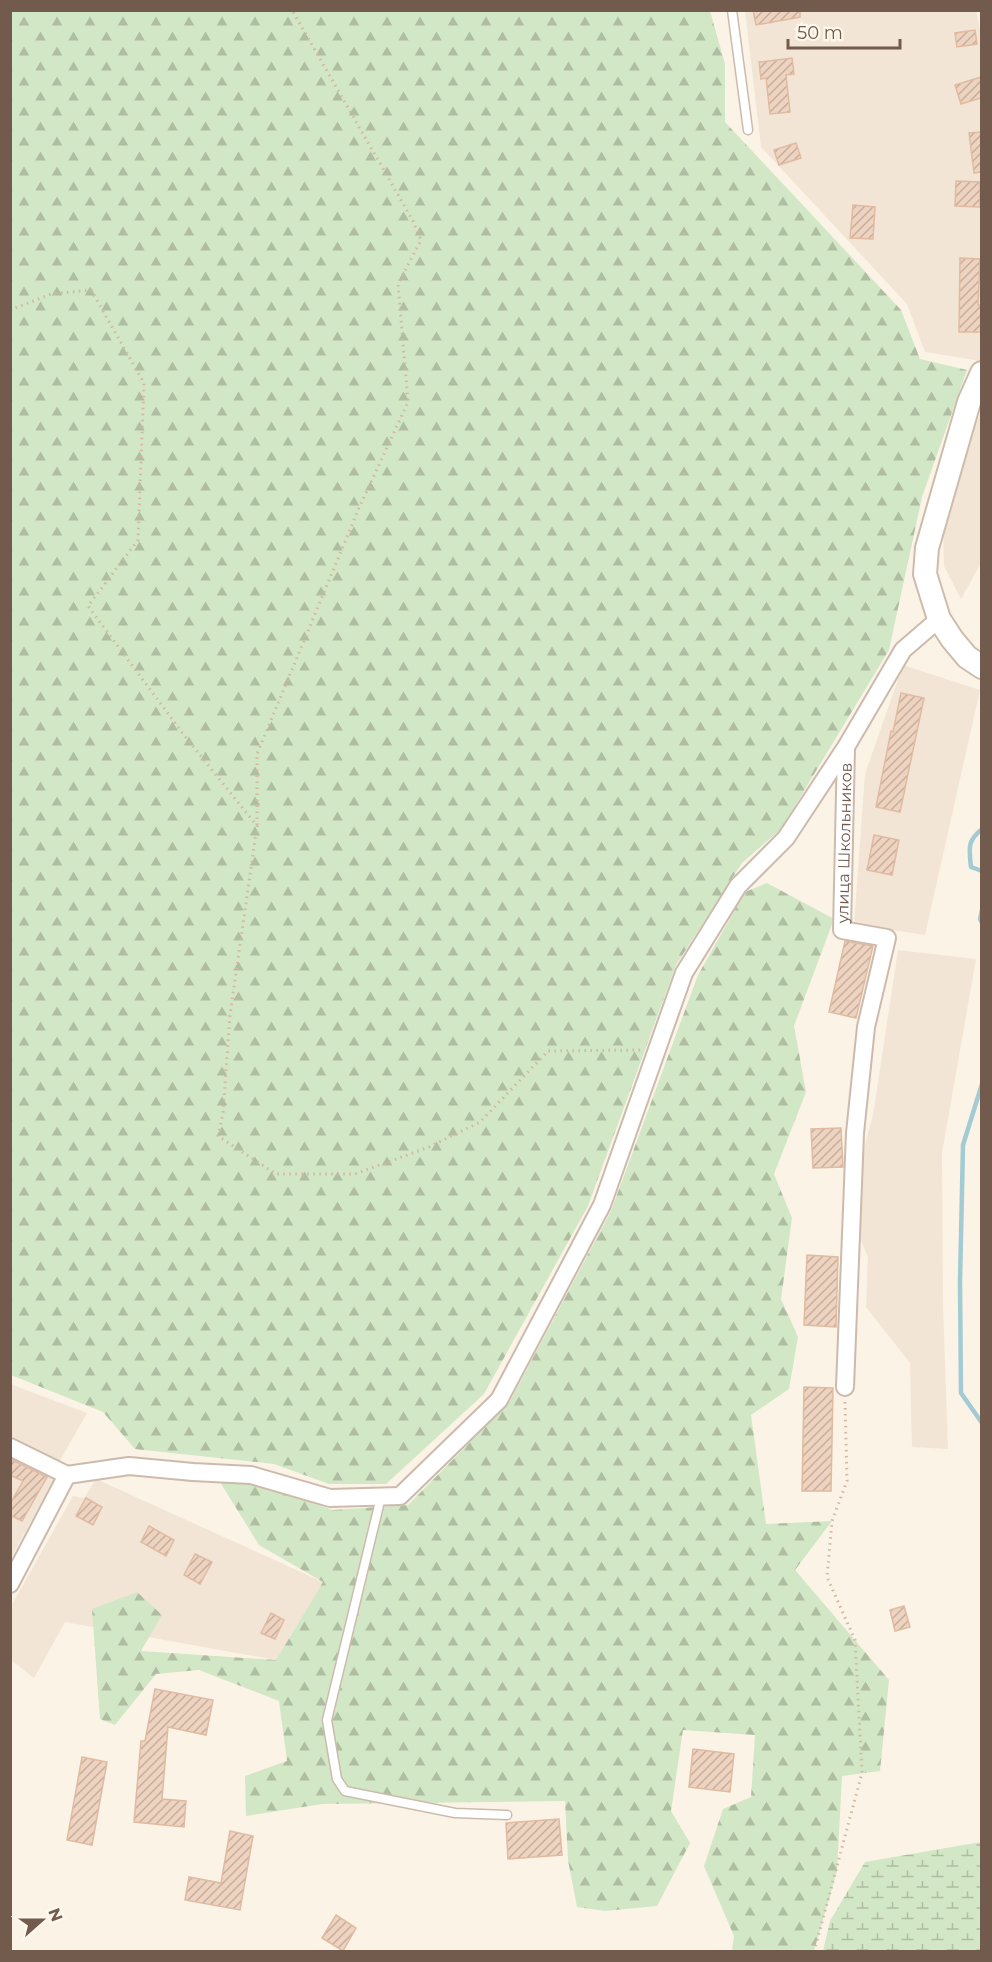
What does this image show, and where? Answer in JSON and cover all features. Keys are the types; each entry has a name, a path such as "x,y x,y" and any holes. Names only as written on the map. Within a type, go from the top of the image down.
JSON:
{"street":[{"path":"981,373 969,402 927,548 925,574 939,619 951,639 967,657 981,667"},
{"name":"улица Школьников","path":"845,1387 855,1133 866,1027 888,938 842,930 846,747 903,650 939,619"},
{"path":"10,1447 67,1475 129,1466 250,1475 330,1498 400,1496 499,1400 602,1205 684,973 738,886 786,838 846,747"},
{"path":"10,1584 67,1475"}],"lane":[{"path":"732,10 748,130"},
{"path":"381,1497 327,1720 337,1779 345,1791 455,1813 507,1815"}],"path":[{"path":"291,10 413,221 421,240 398,284 408,402 359,508 257,753 257,826 231,1014 223,1113 218,1136 276,1174 355,1174 429,1147 480,1122 548,1051 657,1050"},
{"path":"10,310 51,294 91,290 144,383 138,540 88,606 184,735 257,826"},
{"path":"814,1952 862,1773 855,1640 827,1577 832,1521 847,1482 845,1387"}],"shaded area":[{"path":"745,11 976,11 982,38 981,361 925,352 907,304 761,147"},
{"path":"981,411 981,563 961,599 944,566 943,519"},
{"path":"903,665 980,690 925,935 854,924 865,774"},
{"path":"898,950 976,959 942,1153 943,1307 948,1449 912,1447 910,1363 866,1307 868,1257 859,1236 860,1163 873,1115"},
{"path":"10,1384 87,1413 58,1464 11,1439"},
{"path":"11,1454 56,1475 11,1558"},
{"path":"96,1479 323,1582 276,1660 65,1622 34,1678 11,1660 10,1608 73,1496 84,1498"}],"green space":[{"path":"11,10 710,11 725,64 725,122 901,310 920,359 967,370 922,497 889,650 781,829 742,863 676,965 588,1206 484,1394 386,1484 329,1484 274,1464 135,1449 103,1412 11,1375"},
{"path":"767,883 834,919 794,1026 806,1092 774,1174 792,1218 781,1299 798,1337 789,1389 751,1415 766,1524 832,1521 795,1570 889,1680 880,1771 842,1776 837,1871 814,1951 732,1951 734,1936 704,1866 723,1809 751,1797 755,1735 683,1730 671,1811 690,1843 657,1906 605,1911 577,1907 568,1860 565,1801 322,1804 246,1816 245,1776 287,1761 279,1701 199,1670 156,1674 115,1725 100,1719 92,1609 137,1592 162,1615 141,1651 276,1660 323,1582 259,1545 220,1482 257,1484 333,1510 408,1505 509,1403 611,1211 698,975 745,892"},
{"path":"981,1842 981,1951 823,1951 830,1921 865,1862"}],"building":[{"path":"753,10 800,10 800,17 756,25"},
{"path":"975,30 977,44 957,47 955,33"},
{"path":"792,58 794,74 786,75 790,112 770,114 766,78 761,79 759,62"},
{"path":"981,77 981,98 961,104 955,85"},
{"path":"981,132 981,172 974,173 969,133"},
{"path":"796,143 801,158 779,165 774,150"},
{"path":"956,181 980,182 980,207 955,206"},
{"path":"853,205 875,207 873,239 850,238"},
{"path":"960,258 980,259 978,305 981,305 981,332 959,332"},
{"path":"901,693 924,698 900,812 876,807"},
{"path":"874,835 899,840 892,875 867,870"},
{"path":"845,941 873,946 856,1018 829,1012"},
{"path":"841,1128 843,1167 813,1168 811,1129"},
{"path":"807,1255 838,1257 836,1327 804,1325"},
{"path":"804,1387 833,1388 831,1491 802,1491"},
{"path":"10,1459 47,1477 22,1521 10,1515 10,1504 23,1481 10,1475"},
{"path":"86,1498 102,1507 93,1525 76,1516"},
{"path":"149,1526 174,1540 166,1556 141,1542"},
{"path":"195,1554 212,1562 200,1584 184,1575"},
{"path":"904,1606 910,1627 895,1631 890,1610"},
{"path":"271,1613 284,1620 275,1639 261,1633"},
{"path":"155,1689 213,1700 206,1735 168,1727 162,1799 186,1801 184,1827 134,1822 141,1741 145,1741"},
{"path":"693,1749 734,1754 730,1792 689,1787"},
{"path":"82,1757 107,1762 92,1845 67,1840"},
{"path":"559,1819 562,1855 508,1859 506,1823"},
{"path":"230,1831 253,1836 240,1910 185,1900 189,1877 221,1883"},
{"path":"336,1915 356,1928 343,1951 322,1938"}],"waterway":[{"path":"982,829 971,841 970,850 971,867 982,871"},
{"path":"982,910 980,919 982,923"},
{"path":"982,1084 963,1145 960,1282 961,1393 982,1423"}]}
